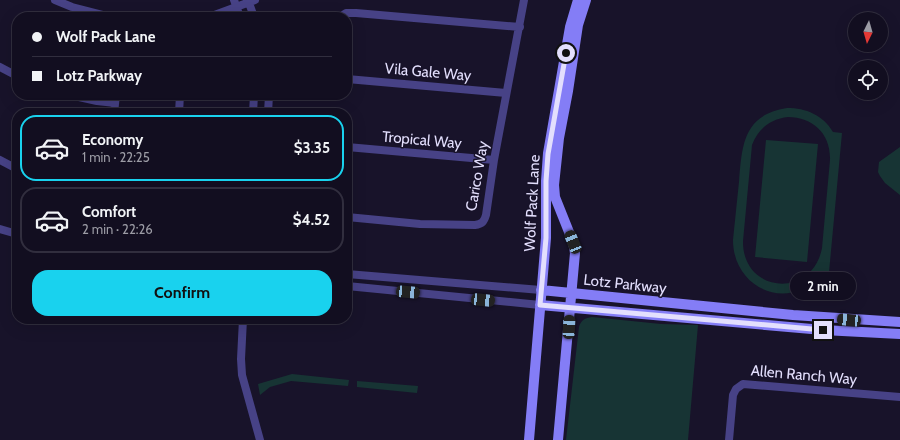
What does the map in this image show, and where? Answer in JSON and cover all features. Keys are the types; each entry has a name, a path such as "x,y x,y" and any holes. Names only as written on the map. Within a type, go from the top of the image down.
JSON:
{"street":[{"path":"55,0 72,7 91,12"},
{"name":"Carico Way","path":"352,217 420,224 480,225 484,222 506,93 520,27 524,0"},
{"name":"Wolf Pack Lane","path":"529,440 546,238 546,187 548,154 570,27 578,0"},
{"name":"Wolf Pack Lane","path":"558,440 575,258 574,248 557,202 554,185 558,149 578,25 586,0"},
{"path":"219,12 235,4 251,1 253,12"},
{"path":"352,13 520,27"},
{"path":"0,67 12,73"},
{"name":"Vila Gale Way","path":"352,79 506,93"},
{"path":"92,100 106,100"},
{"name":"Tropical Way","path":"352,147 494,160"},
{"path":"0,160 12,166"},
{"path":"0,229 12,233"},
{"name":"Lotz Parkway","path":"352,274 541,290 818,317 900,322"},
{"name":"Lotz Parkway","path":"352,286 823,330 900,334"},
{"path":"243,324 241,359 242,375 260,440"},
{"name":"Allen Ranch Way","path":"729,440 733,396 736,389 743,384 900,397"}],"green space":[{"path":"787,108 801,109 819,117 833,132 842,133 828,283 819,282 819,277 806,287 791,293 777,293 763,289 751,282 742,271 735,257 733,240 740,168 744,144 753,125 761,117","holes":["782,118 797,118 805,120 819,129 824,135 830,151 822,248 816,265 805,276 792,282 778,284 765,280 754,271 746,258 743,241 752,145 761,130 770,123"]},
{"path":"766,140 818,144 807,262 755,257"},
{"path":"900,147 900,195 885,183 878,172 879,162"},
{"path":"592,317 661,324 698,325 688,440 566,440 579,327 584,320"},
{"path":"292,374 349,380 348,386 291,381 270,387 260,395 258,384"},
{"path":"357,381 418,386 417,393 357,387"}],"route":[{"path":"566,53 548,154 546,181 546,238 540,305 823,330"}]}
